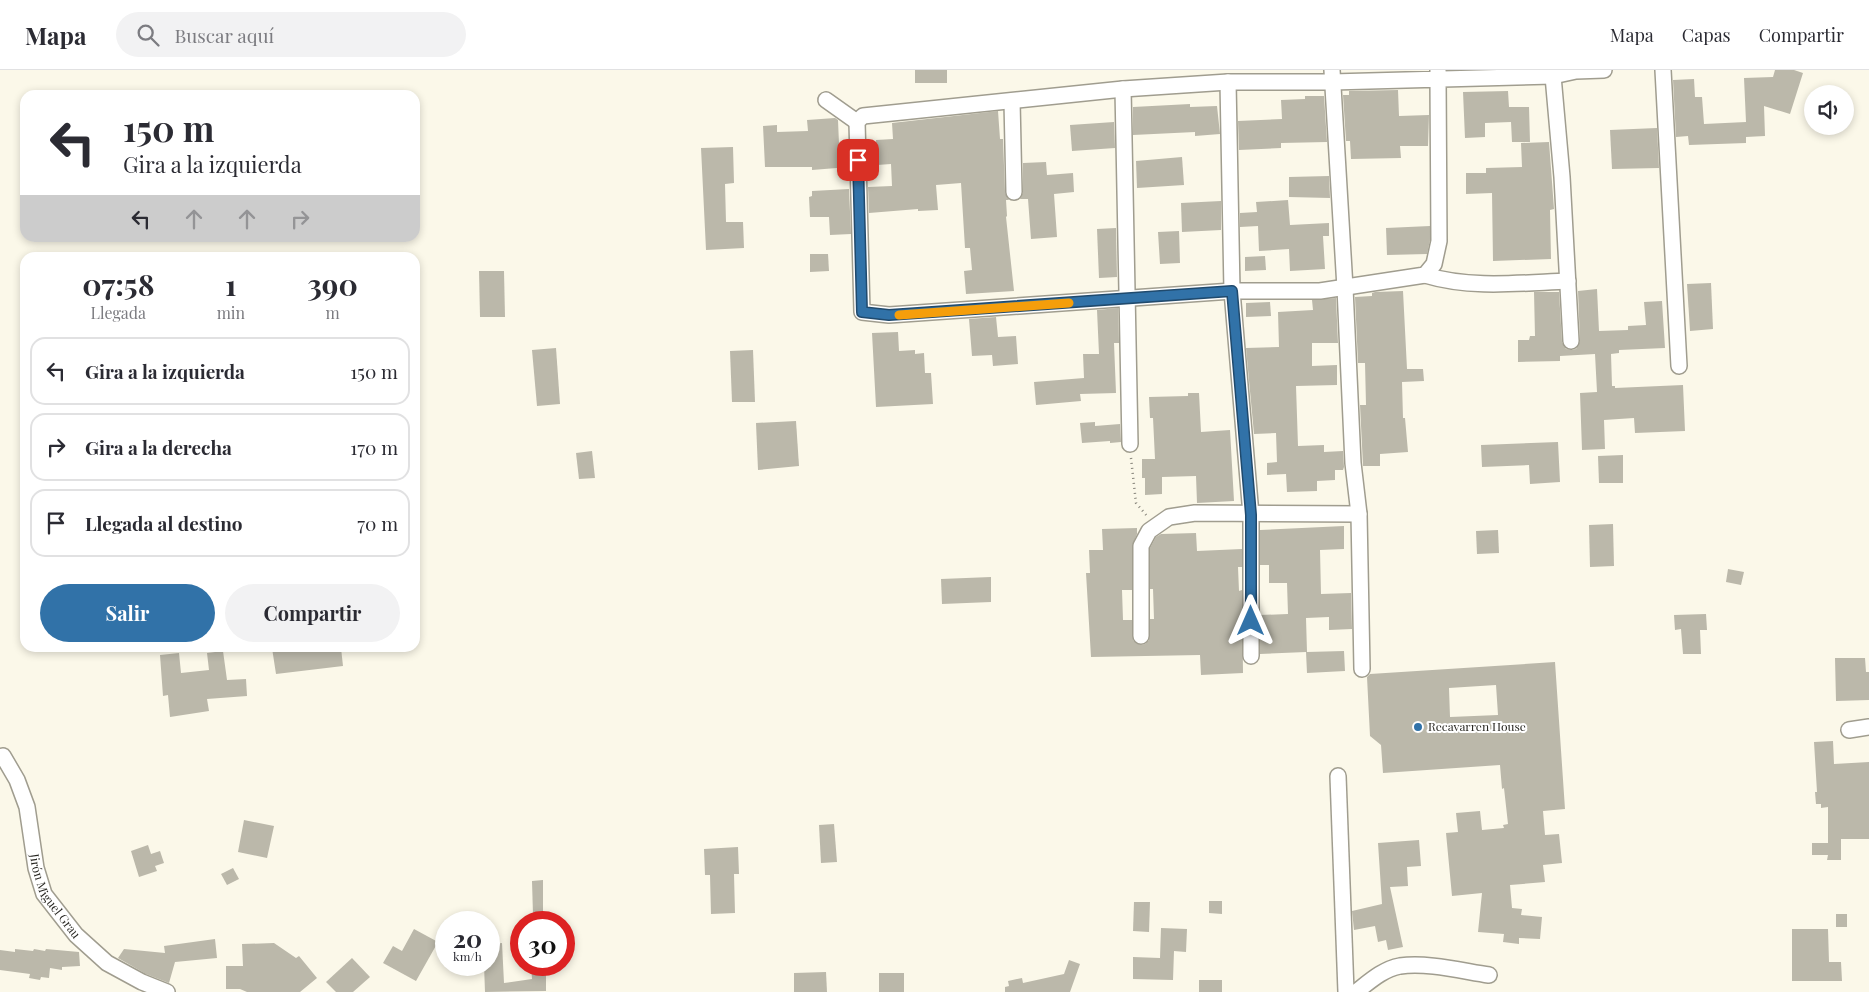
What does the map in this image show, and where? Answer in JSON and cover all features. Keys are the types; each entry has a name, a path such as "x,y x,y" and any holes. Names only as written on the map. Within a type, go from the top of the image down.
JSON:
{"street":[{"path":"1568,281 1486,285 1438,279 1425,275 1320,291 1232,291 889,315 862,312 858,122 863,116 1123,89 1332,76 1546,73 1604,70"},
{"path":"1662,70 1679,366"},
{"path":"1546,73 1562,177 1571,341"},
{"path":"1425,275 1434,264 1439,241 1438,74"},
{"path":"1332,76 1353,463 1360,514 1362,668"},
{"path":"1228,82 1232,291 1251,515 1251,656"},
{"path":"1123,89 1130,444"},
{"path":"826,100 858,122"},
{"path":"1012,101 1014,192"},
{"path":"1141,636 1142,546 1149,531 1168,517 1195,513 1251,515 1360,514"},
{"path":"1849,730 1869,727"},
{"name":"Jirón Miguel Grau","path":"3,756 17,780 27,806 36,868 44,894 76,935 106,963 142,982 167,992"},
{"path":"1338,776 1346,992"},
{"path":"1356,992 1376,976 1398,966 1420,966 1489,975"}],"path":[{"path":"1130,444 1136,503 1156,527"}],"building":[{"path":"915,70 947,70 947,83 915,83"},
{"path":"1775,70 1794,70 1803,73 1790,114 1764,106 1765,136 1746,137 1746,143 1689,145 1688,136 1676,137 1673,80 1694,79 1695,97 1702,97 1704,124 1746,122 1744,78 1773,77"},
{"path":"1398,90 1399,116 1429,115 1428,146 1400,146 1401,158 1351,159 1350,141 1346,141 1343,95 1349,95 1349,91"},
{"path":"1508,91 1509,107 1529,107 1530,142 1512,142 1511,122 1485,123 1485,137 1465,138 1463,92"},
{"path":"1305,96 1324,96 1327,142 1281,143 1281,148 1239,150 1238,121 1282,119 1281,100 1305,99"},
{"path":"1190,104 1190,107 1217,106 1220,134 1195,136 1195,132 1133,135 1133,107"},
{"path":"998,111 1000,139 1003,139 1005,192 1009,200 1006,200 1006,217 1014,291 966,294 964,271 972,270 970,248 965,248 961,183 936,185 938,210 918,211 918,209 869,213 868,187 892,186 891,164 877,165 876,140 893,139 892,123"},
{"path":"835,118 838,120 839,144 848,144 849,167 812,170 812,167 765,167 763,126 777,125 777,132 808,131 807,120"},
{"path":"1114,122 1115,148 1072,151 1070,125"},
{"path":"1657,128 1659,168 1612,169 1610,130"},
{"path":"1549,142 1554,209 1550,210 1551,259 1493,261 1492,193 1466,194 1466,173 1486,173 1486,168 1522,167 1521,143"},
{"path":"733,147 734,183 725,184 726,222 743,222 744,248 706,250 701,148"},
{"path":"1182,157 1184,185 1137,188 1136,161"},
{"path":"1046,162 1047,175 1073,173 1074,192 1054,194 1057,237 1031,239 1028,199 1020,199 1023,192 1023,163"},
{"path":"1329,176 1330,198 1289,197 1289,177"},
{"path":"849,189 851,234 830,235 829,217 810,217 809,197 812,196 812,191"},
{"path":"1288,200 1290,225 1329,223 1329,236 1323,236 1325,269 1290,271 1289,249 1259,251 1258,226 1240,227 1240,213 1257,212 1256,202"},
{"path":"1221,201 1221,230 1182,232 1181,203"},
{"path":"1430,226 1427,254 1387,255 1386,228"},
{"path":"1116,228 1117,277 1099,278 1097,229"},
{"path":"1179,231 1180,263 1160,264 1158,232"},
{"path":"810,254 828,254 829,271 810,272"},
{"path":"1265,256 1266,270 1245,271 1245,257"},
{"path":"479,271 504,271 505,317 480,317"},
{"path":"1711,283 1713,329 1690,331 1687,284"},
{"path":"1597,289 1599,331 1628,330 1628,326 1646,325 1644,302 1662,301 1665,348 1619,350 1619,353 1611,354 1612,386 1615,386 1615,388 1683,385 1685,431 1635,433 1634,418 1604,420 1605,449 1582,450 1580,393 1597,392 1595,354 1560,356 1560,361 1518,362 1518,340 1529,340 1530,336 1535,336 1534,292 1559,292 1562,342 1566,349 1571,350 1576,349 1580,341 1578,291"},
{"path":"1403,291 1407,369 1423,369 1424,381 1402,382 1403,418 1405,418 1408,452 1380,454 1380,466 1363,466 1360,405 1366,405 1365,363 1358,363 1355,297 1372,296 1372,293 1375,292"},
{"path":"1336,298 1338,343 1312,343 1312,366 1337,365 1337,385 1296,386 1298,446 1324,445 1324,452 1343,451 1344,467 1343,470 1335,470 1335,480 1317,481 1317,491 1287,492 1286,474 1267,475 1267,463 1277,462 1276,433 1254,434 1246,348 1279,347 1278,312 1313,310 1312,300"},
{"path":"1270,302 1271,316 1246,317 1246,303"},
{"path":"1118,308 1119,343 1114,343 1116,393 1080,394 1081,401 1036,405 1034,382 1084,378 1083,354 1099,354 1097,310"},
{"path":"996,317 998,337 1016,336 1018,364 993,366 992,355 972,356 969,319"},
{"path":"898,332 899,351 915,350 915,354 924,353 925,373 931,373 933,404 876,407 872,333"},
{"path":"556,348 560,404 537,406 532,350"},
{"path":"753,350 755,402 732,402 730,351"},
{"path":"1188,393 1199,393 1201,432 1230,430 1234,501 1197,503 1196,476 1162,477 1162,494 1145,495 1145,478 1142,478 1142,459 1155,459 1153,418 1150,418 1149,397 1188,396"},
{"path":"796,421 799,466 758,470 756,423"},
{"path":"1095,422 1095,426 1120,424 1121,442 1082,443 1080,423"},
{"path":"1558,442 1560,482 1530,484 1529,465 1482,467 1481,445"},
{"path":"592,451 595,478 579,479 576,453"},
{"path":"1623,455 1623,483 1599,483 1598,456"},
{"path":"1613,524 1614,566 1590,567 1589,525"},
{"path":"1344,526 1344,549 1320,550 1321,594 1351,593 1352,629 1329,630 1329,617 1306,618 1307,652 1344,651 1345,671 1307,673 1306,652 1260,654 1260,615 1288,614 1287,583 1269,583 1269,565 1260,565 1260,530"},
{"path":"1137,528 1137,534 1132,546 1132,590 1122,590 1123,620 1132,620 1133,640 1141,645 1149,640 1150,619 1154,619 1153,589 1150,589 1150,548 1156,537 1161,534 1196,533 1197,551 1242,549 1242,567 1238,567 1239,591 1242,590 1243,673 1201,675 1200,655 1091,657 1086,573 1090,573 1089,550 1103,550 1102,529"},
{"path":"1498,530 1499,553 1477,554 1476,531"},
{"path":"1728,569 1744,572 1741,585 1726,582"},
{"path":"991,577 991,602 942,604 941,579"},
{"path":"1706,614 1707,630 1700,630 1701,654 1683,654 1681,629 1675,630 1674,615"},
{"path":"223,652 227,680 246,679 247,696 207,699 209,711 170,717 168,695 163,696 160,655 179,653 181,673 209,670 207,653"},
{"path":"273,652 341,652 343,666 276,674"},
{"path":"1835,658 1865,658 1866,672 1869,672 1869,700 1836,701"},
{"path":"1555,662 1565,809 1543,811 1545,835 1559,834 1562,863 1543,865 1545,882 1510,885 1512,908 1522,909 1521,915 1542,917 1540,939 1519,938 1519,944 1503,942 1504,934 1478,932 1482,893 1452,896 1446,833 1458,832 1456,813 1480,811 1482,830 1504,828 1503,825 1508,824 1500,765 1383,773 1381,745 1370,736 1367,677 1370,674","holes":["1496,685 1498,715 1450,717 1449,688"]},
{"path":"1833,741 1834,764 1869,762 1869,839 1841,839 1841,860 1827,860 1828,855 1812,855 1812,843 1828,843 1828,807 1821,808 1821,804 1816,804 1814,742"},
{"path":"244,820 274,826 267,858 238,852"},
{"path":"834,824 837,862 821,863 819,825"},
{"path":"1419,840 1421,866 1407,867 1408,886 1390,887 1403,947 1388,950 1386,940 1378,942 1375,926 1354,930 1352,911 1382,904 1378,843"},
{"path":"148,845 151,854 160,851 164,863 155,866 157,871 139,877 131,851"},
{"path":"738,847 739,874 734,874 735,913 711,914 710,875 705,875 704,849"},
{"path":"233,868 239,879 227,885 221,874"},
{"path":"543,880 543,911 533,911 532,881"},
{"path":"1209,901 1222,901 1222,914 1209,913"},
{"path":"1134,902 1150,902 1149,932 1133,931"},
{"path":"1836,914 1847,914 1847,927 1836,927"},
{"path":"1161,928 1187,929 1186,952 1174,951 1173,980 1133,979 1133,957 1160,958"},
{"path":"414,929 435,940 435,947 416,981 383,963 393,946 402,951"},
{"path":"1792,929 1828,929 1829,962 1841,962 1842,981 1792,981"},
{"path":"215,939 217,958 175,962 169,983 146,974 118,958 124,949 165,953 164,946"},
{"path":"274,943 296,958 299,956 317,978 300,992 247,992 240,989 226,989 226,966 243,966 242,944"},
{"path":"500,943 502,943 504,983 532,979 532,976 546,976 546,991 485,992 484,976 500,976"},
{"path":"15,949 79,952 80,966 62,967 62,970 50,968 49,978 41,977 40,980 29,978 30,974 0,970 0,950 15,952"},
{"path":"352,958 370,977 353,992 336,992 326,982"},
{"path":"1069,960 1080,964 1070,992 1005,992 1005,987 1009,986 1008,981 1022,978 1023,983 1064,974"},
{"path":"826,972 827,992 794,992 794,973"},
{"path":"879,973 904,973 904,992 879,992"},
{"path":"1199,980 1222,980 1222,992 1199,992"}],"slow traffic":[{"path":"899,315 1069,303"}],"place":[{"name":"Recavarren House","path":"1418,727"}],"route":[{"path":"858,160 862,312 889,315 1232,291 1251,515 1251,621"}]}
